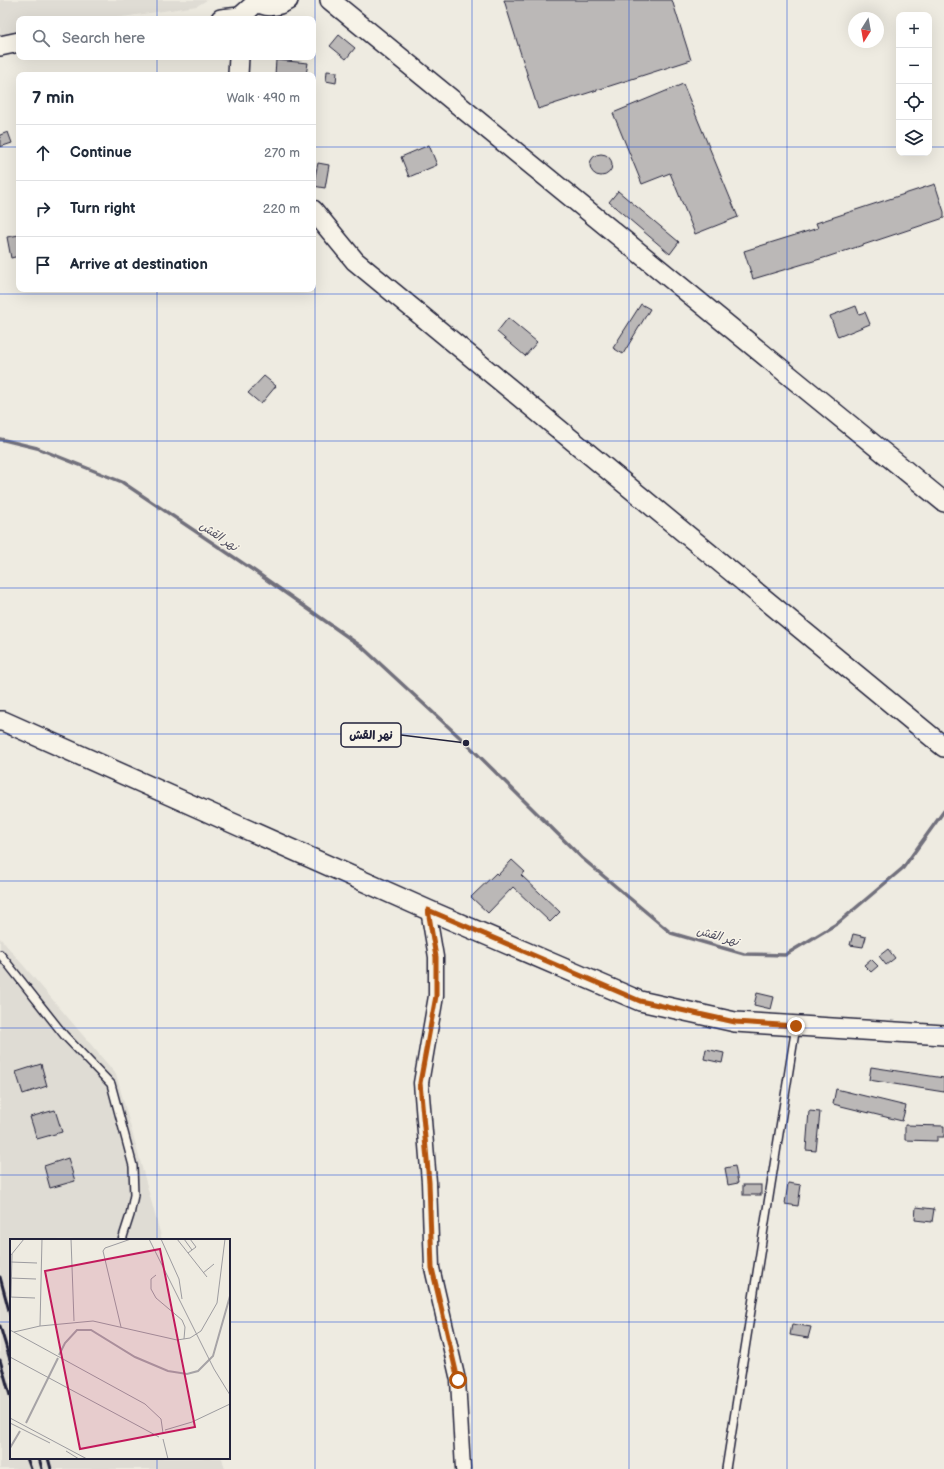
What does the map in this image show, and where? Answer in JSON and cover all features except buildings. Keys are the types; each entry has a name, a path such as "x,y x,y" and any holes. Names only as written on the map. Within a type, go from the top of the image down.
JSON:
{"street":[{"path":"242,16 256,1 265,5 274,6 288,0"},
{"path":"330,0 944,502"},
{"path":"0,46 16,43"},
{"path":"238,72 239,60"},
{"path":"316,214 355,261 938,742"},
{"path":"0,721 3,721 428,910 640,1001 735,1022 944,1034"},
{"path":"428,910 436,957 436,996 420,1083 429,1182 432,1268 458,1380 463,1469"}],"lane":[{"path":"0,954 64,1035 111,1084 133,1166 134,1195 130,1216 122,1239"},
{"path":"726,1469 796,1026"}],"shaded area":[{"path":"0,0 207,0 197,6 129,16 16,16 16,32 0,35"},
{"path":"0,938 116,1074 162,1239 10,1239 10,1459 222,1459 225,1469 0,1469"}],"waterway":[{"name":"نهر القش","path":"0,439 37,448 122,482 253,570 362,647 466,743 582,858 671,933 744,954 785,955 838,923 903,868 944,811"}],"railway":[{"path":"0,1277 10,1314"},
{"path":"0,1326 10,1360"},
{"path":"0,1360 10,1395"},
{"path":"27,1459 31,1469"},
{"path":"39,1459 42,1469"},
{"path":"48,1459 51,1469"}],"place":[{"name":"نهر القش","path":"466,743"}],"route":[{"path":"458,1380 432,1268 429,1182 420,1083 436,996 436,957 428,910 640,1001 735,1022 796,1026"}]}
